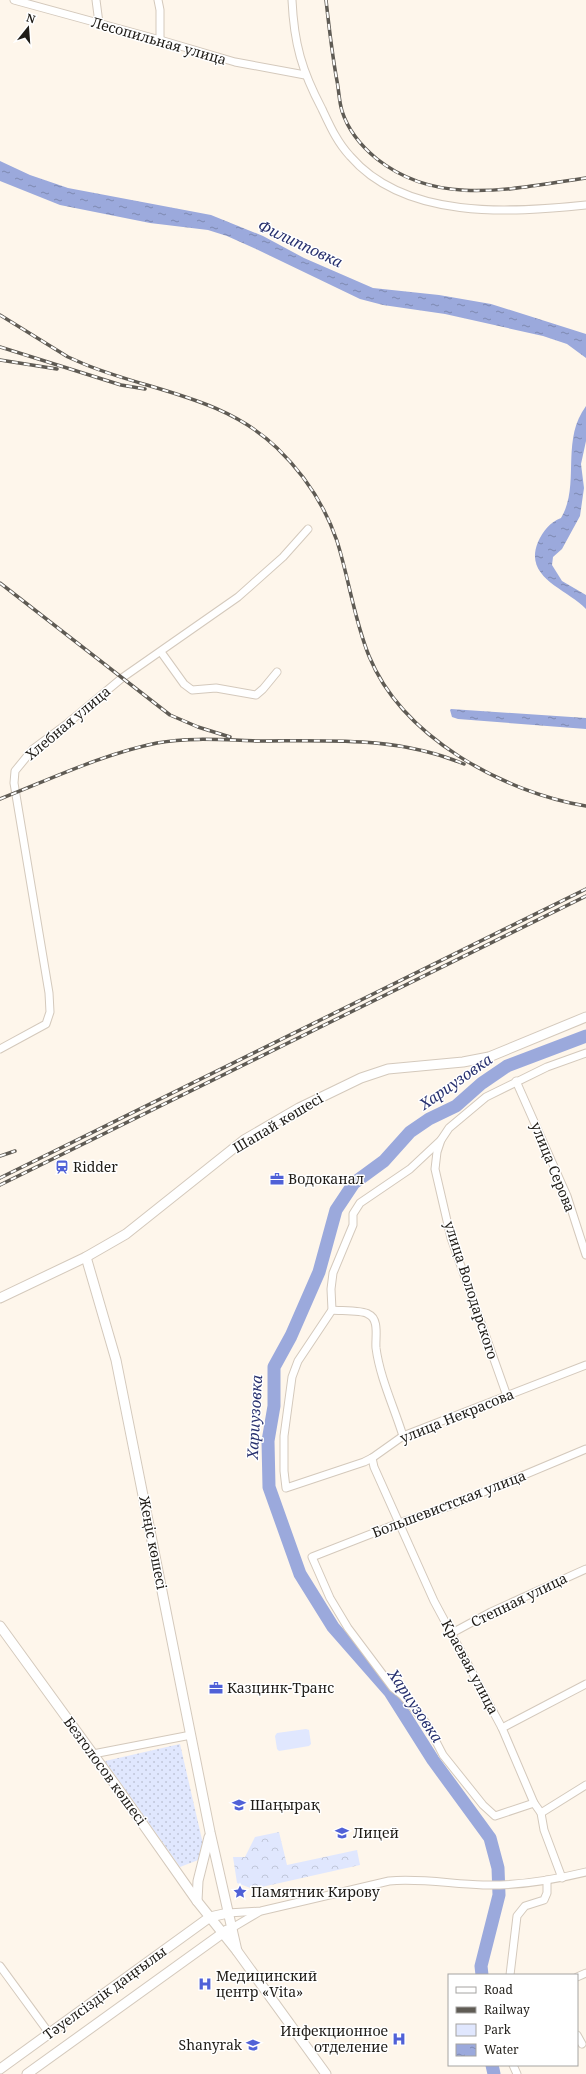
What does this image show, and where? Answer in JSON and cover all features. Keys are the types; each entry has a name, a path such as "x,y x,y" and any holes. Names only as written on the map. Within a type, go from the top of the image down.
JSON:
{"street":[{"name":"Лесопильная улица","path":"14,0 235,62 305,76"},
{"path":"96,0 99,23"},
{"path":"158,0 160,10 160,40"},
{"path":"292,0 296,44 305,76 333,133 350,156 377,179 403,194 431,202 463,208 502,211 586,205"},
{"name":"Хлебная улица","path":"0,1049 46,1024 50,1012 49,993 14,783 15,771 33,749 68,723 122,678 161,652 238,596 283,557 308,529"},
{"path":"161,652 184,684 192,690 216,688 256,695 264,689 277,672"},
{"name":"Шапай көшесі","path":"0,1298 86,1257 126,1234 244,1140 299,1108 361,1078 388,1069 455,1063 489,1057 586,1017"},
{"name":"улица Володарского","path":"507,1396 451,1238 435,1169 437,1152 441,1140 449,1128 486,1097 516,1081 586,1053"},
{"name":"улица Серова","path":"516,1081 567,1196 586,1255"},
{"path":"403,1436 382,1373 376,1347 376,1325 373,1318 368,1313 332,1310 331,1289 333,1273 354,1224 353,1214 360,1203 410,1169 441,1140"},
{"name":"Жеңіс көшесі","path":"86,1257 116,1360 210,1832 237,1951"},
{"name":"улица Некрасова","path":"332,1310 298,1361 292,1377 284,1436 284,1471 286,1488 372,1458 403,1436 586,1365"},
{"name":"Большевистская улица","path":"534,1803 495,1816 487,1809 444,1755 427,1724 402,1695 393,1688 348,1628 330,1598 312,1557 399,1523 450,1506 586,1449"},
{"name":"Краевая улица","path":"372,1458 374,1468 434,1601 502,1728 534,1803 541,1813 544,1830 562,1878"},
{"name":"Степная улица","path":"452,1633 586,1568"},
{"name":"Безголосов көшесі","path":"0,1626 197,1901 237,1951"},
{"path":"502,1728 586,1684"},
{"path":"93,1754 191,1736"},
{"path":"541,1813 586,1785"},
{"name":"Жеңіс көшесі","path":"197,1901 198,1881 210,1832"},
{"path":"210,1917 228,1913 261,1911 389,1881 409,1879 483,1885 510,1884 562,1878 586,1872"},
{"path":"510,1974 517,1916 525,1906 544,1900 547,1893 547,1880"},
{"path":"232,1928 261,1911"},
{"name":"Тәуелсіздік даңғылы","path":"0,2069 210,1917"},
{"name":"Тәуелсіздік даңғылы","path":"27,2074 232,1928"},
{"path":"237,1951 326,2074"},
{"path":"0,1966 49,2033"},
{"path":"578,2037 582,2044"}],"green space":[{"path":"306,1729 309,1730 311,1744 309,1746 279,1751 277,1749 275,1736 277,1733"},
{"path":"180,1744 206,1857 180,1867 105,1761"},
{"path":"279,1832 287,1865 357,1850 360,1865 253,1889 237,1883 233,1857 245,1857 255,1837"}],"water":[{"path":"0,161 30,175 68,188 211,215 263,236 304,258 373,288 439,295 491,304 586,334 586,358 567,344 543,336 445,314 383,305 360,299 256,249 227,236 208,230 150,223 60,205 0,181"},
{"path":"586,406 586,441 581,464 584,488 580,516 562,549 553,557 552,565 562,581 586,595 586,609 549,582 536,565 535,554 542,534 550,524 561,518 567,505 570,492 574,434 578,420"},
{"path":"451,709 586,718 586,729 458,719 452,717"}],"waterway":[{"name":"Хариузовка","path":"482,1974 481,1966 499,1895 498,1868 490,1838 433,1760 390,1692 333,1627 300,1574 269,1487 268,1441 274,1406 274,1367 291,1336 319,1272 336,1210 354,1183 384,1161 410,1132 429,1119 456,1106 482,1083 507,1066 586,1036"},
{"name":"Хариузовка","path":"492,2066 494,2074"}],"railway":[{"path":"326,0 332,51 342,111 348,125 356,137 377,159 401,174 426,184 451,189 478,191 505,189 586,178"},
{"path":"0,315 68,357 109,373 185,397 233,417 256,431 277,448 305,480 313,491 326,515 337,541 359,628 369,656 384,685 405,712 430,735 459,756 490,774 522,788 554,799 586,806"},
{"path":"0,347 121,385 145,389"},
{"path":"0,360 57,369"},
{"path":"0,583 170,715 198,727 230,737"},
{"path":"0,799 97,760 157,743 182,740 336,741 388,744 439,755 464,764"},
{"path":"0,1178 586,889"},
{"path":"0,1185 586,896"},
{"path":"0,1156 15,1151"}],"place":[{"name":"Ridder","path":"62,1167"},
{"name":"Водоканал","path":"277,1179"},
{"name":"Казцинк-Транс","path":"216,1688"},
{"name":"Шаңырақ","path":"239,1805"},
{"name":"Лицей","path":"342,1833"},
{"name":"Памятник Кирову","path":"240,1892"},
{"name":"Медицинский центр «Vita»","path":"205,1984"},
{"name":"Инфекционное отделение","path":"399,2039"},
{"name":"Shanyrak","path":"253,2045"}],"water label":[{"name":"Филипповка","path":"300,244"}]}
